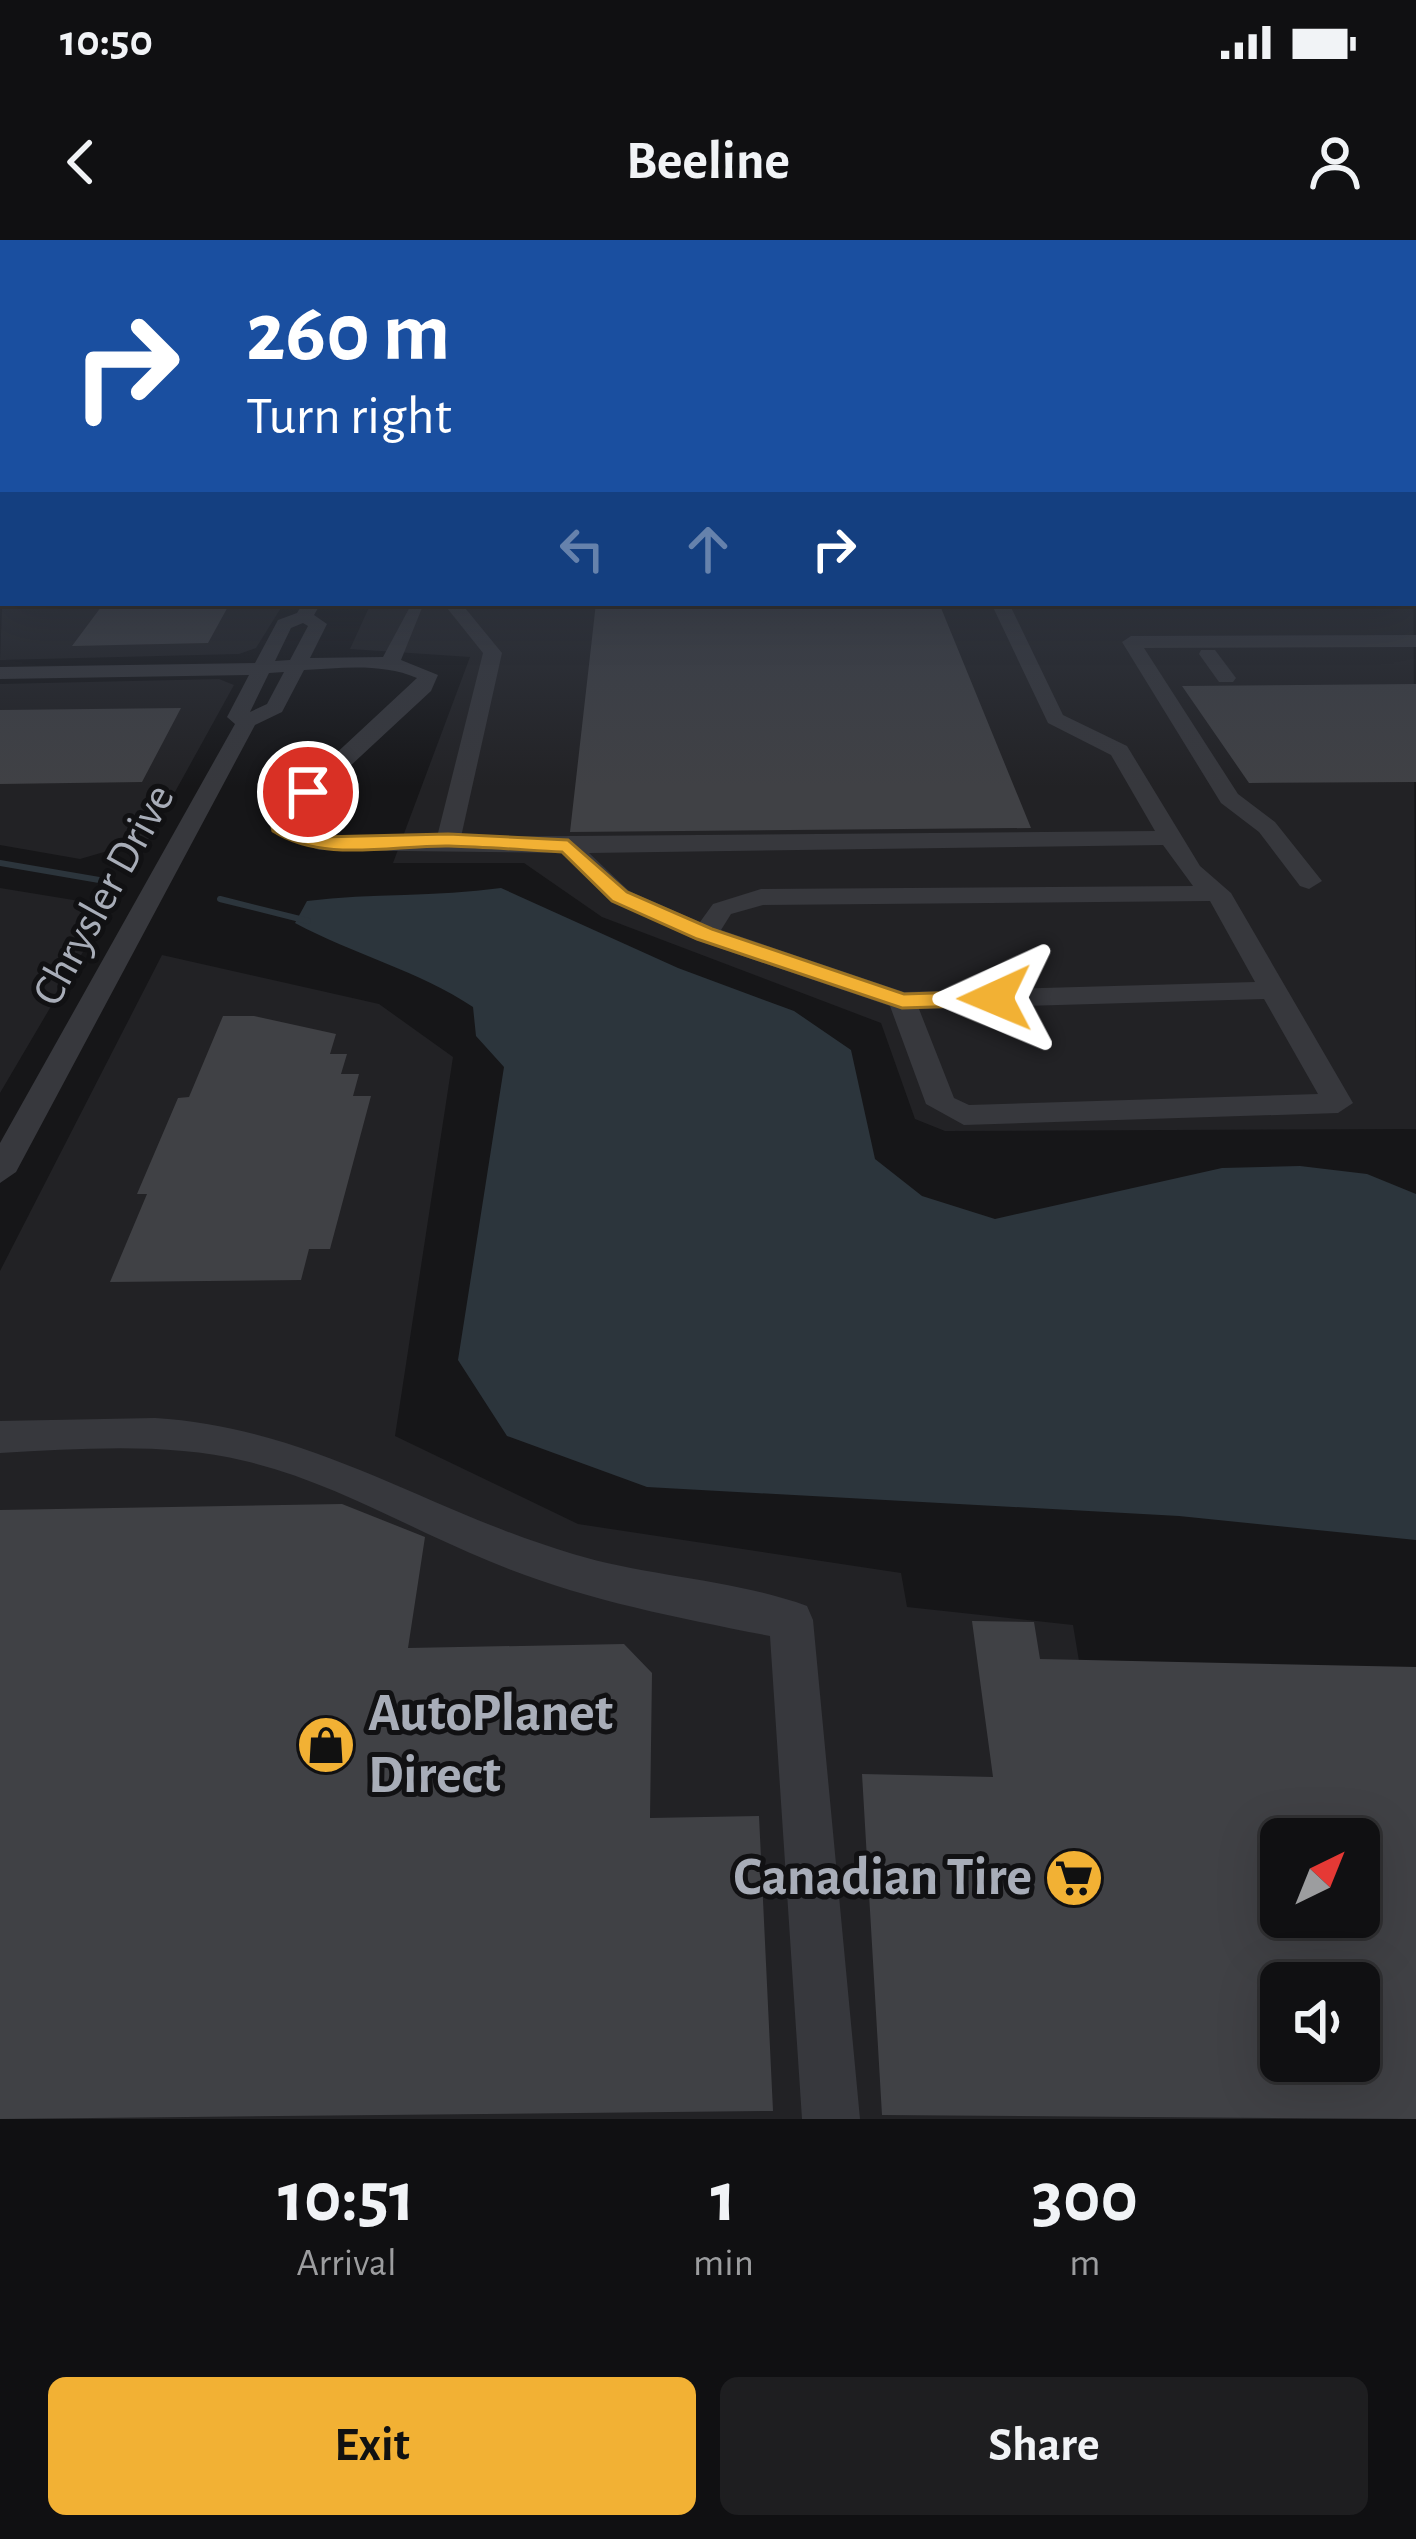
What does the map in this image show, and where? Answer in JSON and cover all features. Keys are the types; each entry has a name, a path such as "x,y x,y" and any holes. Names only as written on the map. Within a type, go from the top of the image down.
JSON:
{"street":[{"name":"Chrysler Drive","path":"247,721 237,717 260,667 284,624 305,612"},
{"name":"Chrysler Drive","path":"0,1172 247,721 274,708 318,624 309,612"},
{"path":"389,664 416,612"},
{"path":"448,840 493,652 459,612"},
{"path":"902,1001 941,1104 964,1115 1338,1103 1218,892 1190,871 1119,751 1054,719 1004,612"},
{"path":"1309,880 1267,826 1229,798 1131,642 1416,641"},
{"path":"1187,642 1208,654 1226,678"},
{"path":"1208,654 1416,652"},
{"path":"0,673 152,669 181,675 260,667 389,664 417,668 428,675 428,683 280,818 280,827 319,843 448,840 568,846 1168,838"},
{"path":"568,846 620,896 705,934 902,1001 1274,990"},
{"path":"705,934 722,909 760,897 1218,892"},
{"path":"0,1437 99,1432 243,1444 335,1472 542,1563 658,1595 791,1620 831,2119"}],"shaded area":[{"path":"2,612 279,612 256,648 239,654 0,660"},
{"path":"367,612 1413,612 1416,1129 945,1131 915,1119 881,1023 602,917 524,863 393,863 470,657 350,649"},
{"path":"219,679 234,685 149,839 80,859 0,845 0,684"},
{"path":"0,888 110,906 0,1093"},
{"path":"501,888 678,968 794,1011 851,1050 875,1159 922,1196 995,1219 1222,1168 1300,1166 1367,1174 1416,1194 1416,1540 1179,1516 647,1487 507,1436 458,1360 504,1067 476,1036 473,1007 431,983 295,923 307,901"},
{"path":"162,955 379,1004 453,1057 395,1436 578,1524 901,1573 907,1607 1073,1625 1080,1667 1416,1672 1416,2119 0,2119 0,1271"}],"building":[{"path":"98,612 225,612 208,643 72,646"},
{"path":"595,612 943,612 1031,828 570,832"},
{"path":"1416,684 1416,782 1249,783 1182,686"},
{"path":"181,708 142,782 0,784 0,710"},
{"path":"223,1016 254,1016 336,1034 330,1054 347,1054 341,1074 359,1074 353,1096 371,1096 330,1249 309,1249 301,1280 110,1282 147,1194 137,1194 178,1098 189,1097"},
{"name":"AutoPlanet Direct","path":"342,1504 425,1537 408,1648 624,1644 652,1673 650,1818 759,1816 773,2111 0,2119 0,1510"},
{"name":"Canadian Tire","path":"972,1621 1034,1622 1040,1659 1416,1667 1416,2119 882,2115 862,1774 993,1777"}],"waterway":[{"path":"0,863 105,881"},
{"path":"220,899 308,921"}],"place":[{"name":"AutoPlanet Direct","path":"326,1745"},
{"name":"Canadian Tire","path":"1074,1878"}],"route":[{"path":"308,792 280,818 280,827 294,836 319,843 448,840 568,846 620,896 705,934 902,1001 995,998"}]}
